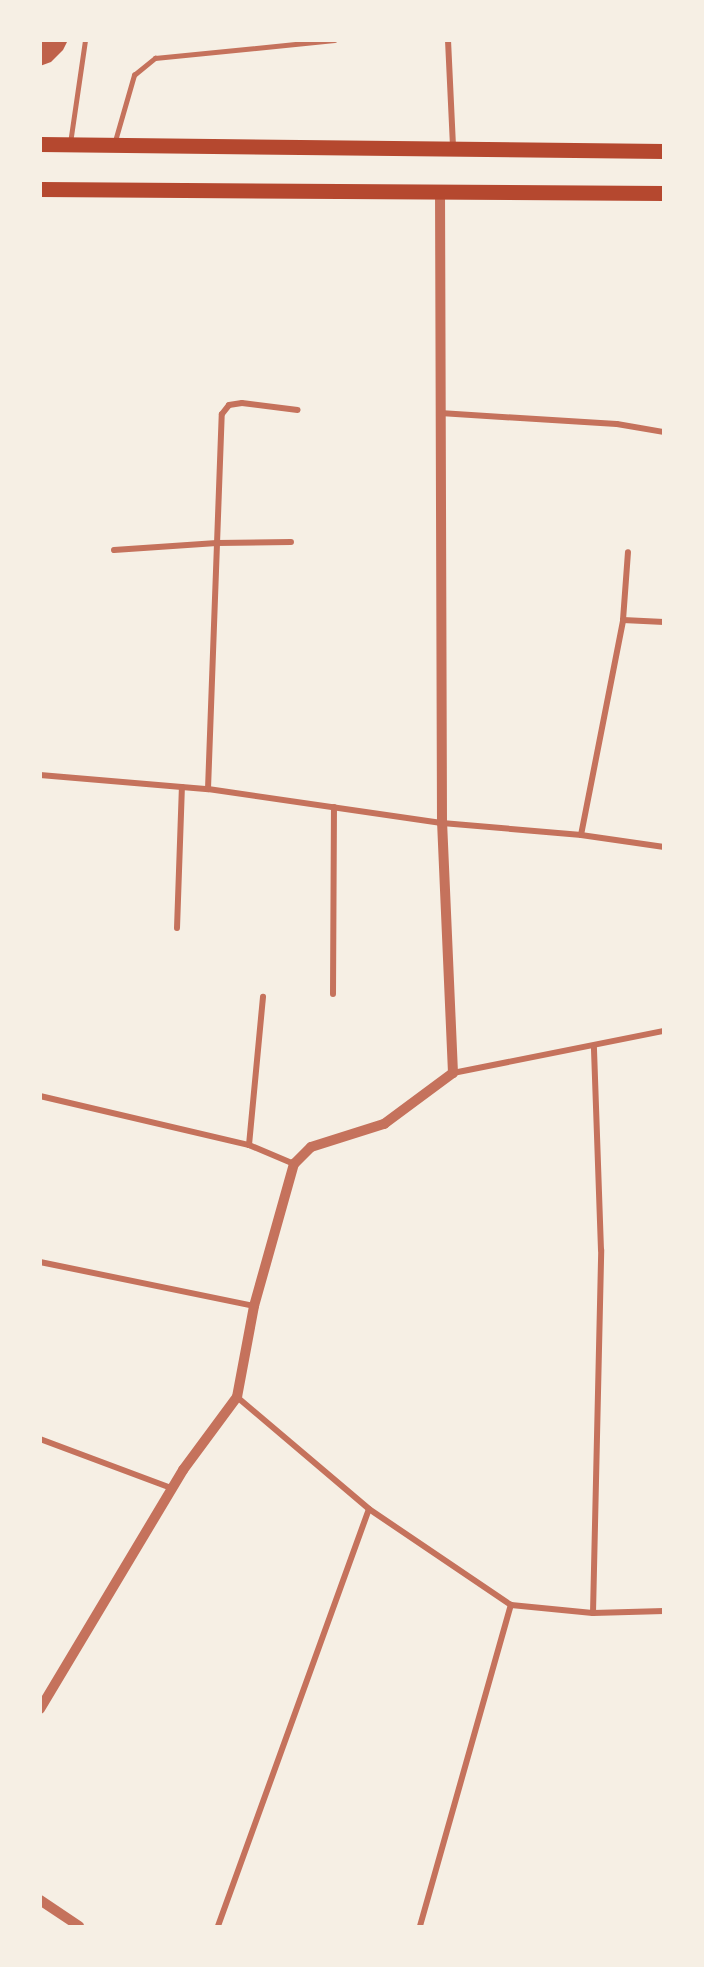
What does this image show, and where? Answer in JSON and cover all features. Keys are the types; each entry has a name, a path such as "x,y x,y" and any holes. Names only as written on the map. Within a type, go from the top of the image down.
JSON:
{"main road":[{"path":"40,144 663,151"},
{"path":"40,189 663,193"}],"street":[{"path":"70,144 85,40"},
{"path":"448,40 453,150"},
{"path":"440,193 442,823 453,1073"},
{"path":"208,789 222,414 229,405 242,403 298,410"},
{"path":"440,413 617,424 663,432"},
{"path":"114,550 218,543 291,542"},
{"path":"581,835 623,620 628,552"},
{"path":"623,620 663,622"},
{"path":"40,775 208,789 442,823 581,835 663,847"},
{"path":"177,928 182,787"},
{"path":"333,994 334,807"},
{"path":"249,1145 263,998"},
{"path":"40,1709 171,1488 237,1397 254,1306 294,1164 311,1147 384,1124 453,1073 594,1047 663,1031"},
{"path":"593,1613 602,1250 594,1047"},
{"path":"40,1096 249,1145 294,1164"},
{"path":"40,1262 254,1306"},
{"path":"237,1397 369,1509 511,1605 593,1613 663,1611"},
{"path":"40,1439 171,1488"},
{"path":"218,1926 369,1509"},
{"path":"420,1926 511,1605"},
{"path":"40,1900 79,1926"}],"lane":[{"path":"114,146 129,85 141,67 154,58 334,40"}],"building":[{"path":"40,40 68,40 63,50 51,62 40,66"}]}
